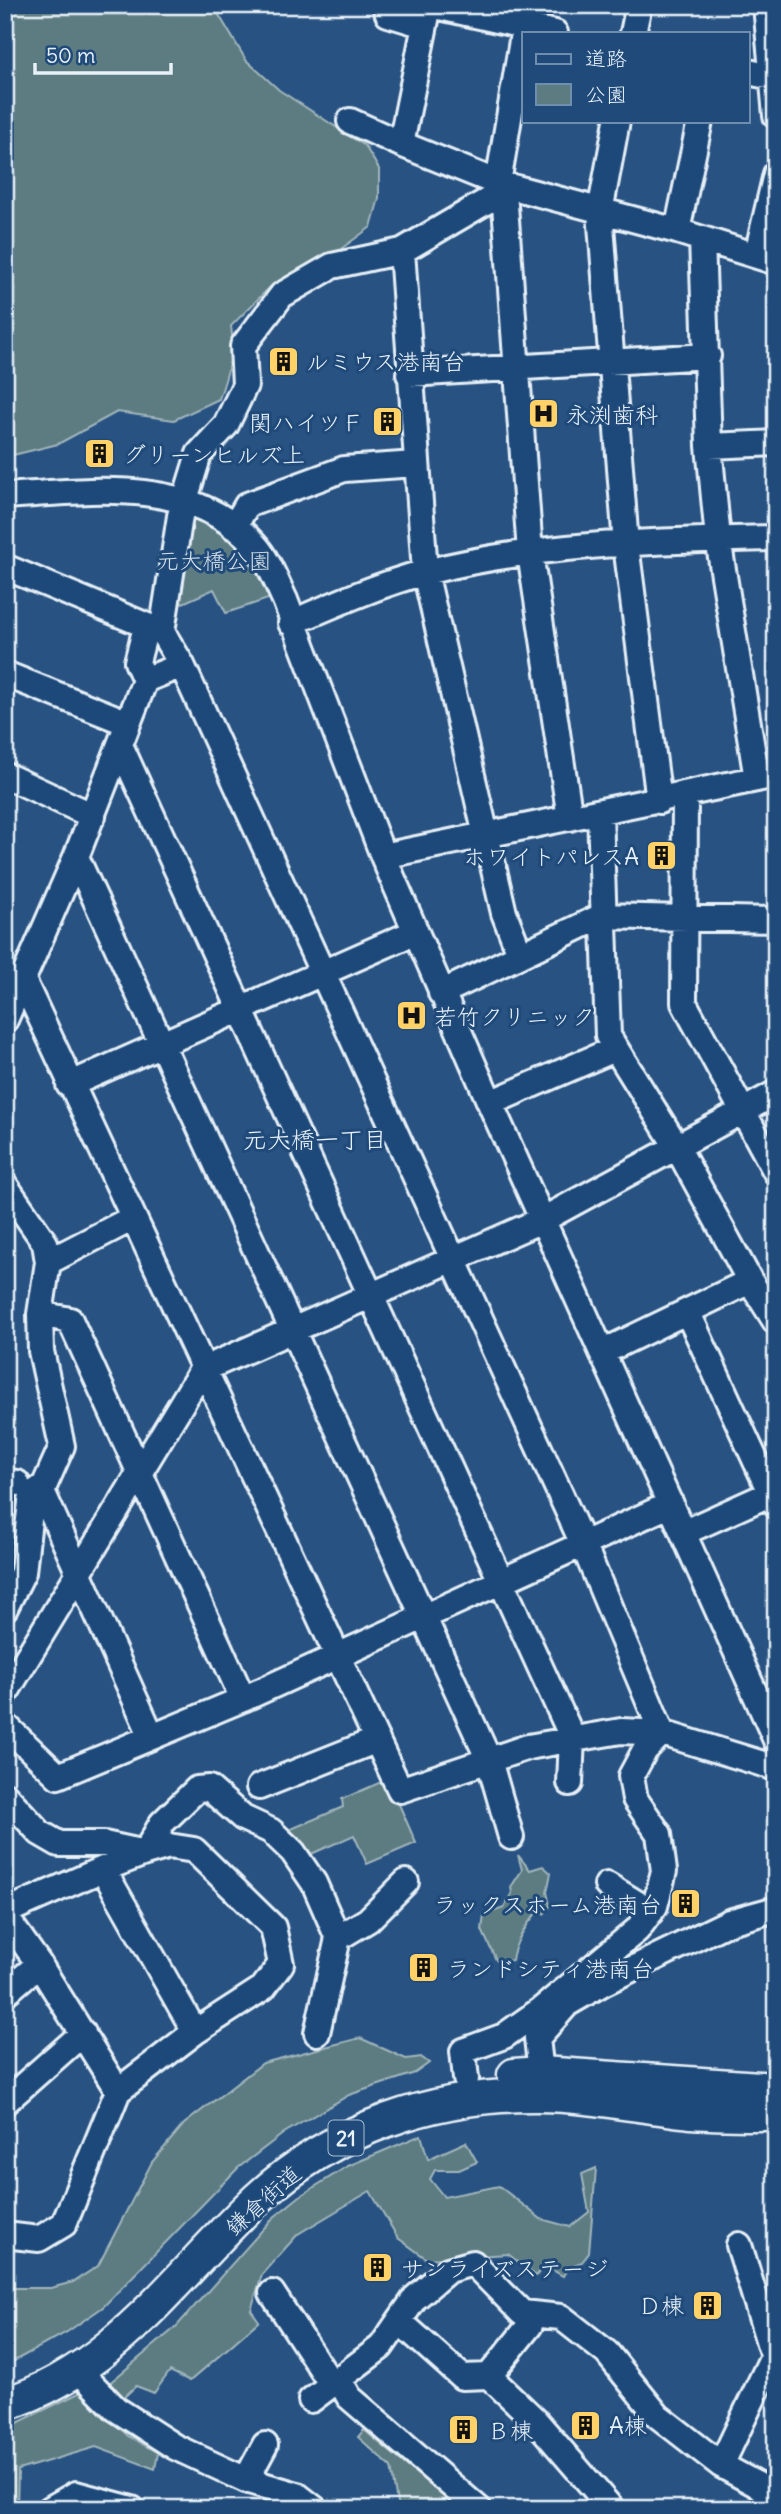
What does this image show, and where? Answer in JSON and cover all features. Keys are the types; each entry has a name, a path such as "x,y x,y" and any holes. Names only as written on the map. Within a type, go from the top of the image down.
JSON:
{"main road":[{"name":"鎌倉街道","path":"5,2382 36,2368 97,2332 126,2308 245,2184 301,2141 369,2105 442,2082 541,2073 776,2089"},
{"name":"鎌倉街道","path":"5,2404 78,2370 129,2332 258,2199 307,2160 349,2136 394,2118 462,2099 540,2094 693,2112 776,2114"}],"street":[{"path":"385,5 388,14 428,12 526,16 553,32"},
{"path":"633,32 639,5"},
{"path":"766,5 776,116"},
{"path":"401,144 428,12"},
{"path":"522,43 501,187 518,366 530,553 570,818"},
{"path":"750,72 772,77"},
{"path":"349,121 501,187 677,231 766,258 776,174"},
{"path":"617,122 600,212 626,545 659,801"},
{"path":"677,231 700,122"},
{"path":"5,1020 93,816 145,680 137,662 154,630 180,516 199,454 226,425 245,385 243,346 282,295 332,266 402,251 501,187"},
{"path":"383,856 767,777 718,539 709,446 702,239"},
{"path":"402,251 425,572 504,912 520,954"},
{"path":"409,373 708,356"},
{"path":"709,446 776,443"},
{"path":"234,527 247,505 344,469 416,464"},
{"path":"5,496 111,489 186,500 234,527 254,544 272,571 383,856 441,993 776,1740"},
{"path":"292,622 425,572 530,553 718,539 776,538"},
{"path":"5,567 154,630 182,665 583,1544 662,1732"},
{"path":"145,680 182,665"},
{"path":"5,674 124,734 241,1008 572,1737 570,1783"},
{"path":"5,775 93,816"},
{"path":"685,796 682,916 684,1003 776,1172"},
{"path":"600,813 608,1036 677,1147 750,1281 776,1322"},
{"path":"76,857 489,1760 511,1837"},
{"path":"441,993 602,916 776,919"},
{"path":"69,1085 415,932"},
{"path":"23,980 69,1085 400,1790 489,1760 572,1737 621,1731 662,1732 776,1768"},
{"path":"490,1103 615,1049"},
{"path":"5,1694 202,1370 371,1293 544,1219 776,1093"},
{"path":"5,1185 45,1243 48,1262 40,1314 41,1351 61,1446 41,1488 32,1494 23,1573 5,1608"},
{"path":"48,1262 133,1219"},
{"path":"603,1352 750,1281"},
{"path":"685,1532 774,1496 688,1313"},
{"path":"40,1314 70,1320 243,1699"},
{"path":"41,1488 152,1737"},
{"path":"5,1725 58,1776 243,1699 671,1504"},
{"path":"541,2073 537,2038 546,2015 636,1930 655,1906 664,1871 659,1834 635,1799 631,1776 645,1750 662,1732"},
{"path":"259,1787 377,1740"},
{"path":"145,1853 162,1823 197,1789 209,1788 243,1818 271,1831 293,1852 314,1883 338,1938 317,2033"},
{"path":"5,1795 40,1833 59,1844 104,1844 145,1853"},
{"path":"5,2235 39,2239 64,2224 118,2091 195,2032 263,1988 281,1964 273,1927 194,1850 169,1846 145,1853 103,1869 5,1914 118,2091"},
{"path":"103,1869 195,2032"},
{"path":"338,1938 369,1920 406,1882"},
{"path":"607,1885 651,1912"},
{"path":"466,2079 463,2051 504,2036 603,1983 729,1922 776,1909"},
{"path":"5,1993 39,1964"},
{"path":"5,2102 83,2033"},
{"path":"721,2465 774,2356 740,2245"},
{"path":"311,2400 381,2347 415,2298 448,2270 473,2263 522,2312 562,2317 607,2353 658,2416 721,2465 776,2495"},
{"path":"272,2293 335,2382 349,2397 479,2509"},
{"path":"489,2376 530,2325 532,2314"},
{"path":"399,2321 462,2377 489,2376 535,2420 612,2509"},
{"path":"78,2370 116,2409 175,2447 246,2480 297,2495 315,2509"},
{"path":"246,2480 265,2445"},
{"path":"50,2509 76,2494 132,2509"}],"green space":[{"path":"5,5 221,5 219,15 246,60 279,90 365,146 379,169 379,198 371,227 334,254 272,285 231,326 231,354 219,399 174,420 117,412 58,444 5,457"},
{"name":"元大橋公園","path":"191,515 220,529 242,547 258,569 271,598 226,613 214,589 176,606"},
{"path":"388,1779 416,1843 367,1864 354,1835 309,1855 284,1832 343,1807 342,1799"},
{"path":"518,1855 530,1870 543,1866 551,1873 547,1892 550,1906 544,1914 537,1912 529,1923 518,1941 512,1960 501,1963 496,1960 482,1930 484,1915 504,1908 512,1893 511,1887 522,1870"},
{"path":"360,2038 406,2059 421,2057 429,2063 415,2073 349,2095 284,2133 238,2168 103,2307 67,2332 5,2366 5,2288 51,2288 73,2282 98,2266 152,2162 184,2124 263,2063"},
{"path":"421,2135 428,2159 466,2142 477,2162 459,2170 435,2170 430,2179 444,2197 499,2186 541,2219 570,2227 589,2212 582,2174 596,2168 589,2253 582,2262 568,2267 563,2276 544,2265 536,2276 508,2254 427,2259 398,2238 370,2191 298,2234 262,2274 251,2310 259,2321 190,2381 170,2371 154,2393 136,2386 122,2399 106,2386 176,2327 273,2218 300,2196 348,2166"},
{"path":"81,2392 128,2436 158,2453 155,2469 96,2447 18,2470 17,2509 5,2509 5,2429"},
{"path":"364,2430 459,2509 398,2509 391,2467 358,2437"}],"place":[{"name":"ルミウス港南台","path":"283,361"},
{"name":"永渕歯科","path":"543,414"},
{"name":"関ハイツＦ","path":"387,422"},
{"name":"グリーンヒルズ上","path":"100,454"},
{"name":"ホワイトパレスA","path":"662,856"},
{"name":"若竹クリニック","path":"411,1016"},
{"name":"ラックスホーム港南台","path":"685,1904"},
{"name":"ランドシティ港南台","path":"424,1968"},
{"name":"サンライズステージ","path":"378,2268"},
{"name":"Ｄ棟","path":"707,2305"},
{"name":"A棟","path":"586,2425"},
{"name":"Ｂ棟","path":"464,2430"}],"district":[{"name":"元大橋一丁目","path":"315,1139"}]}
